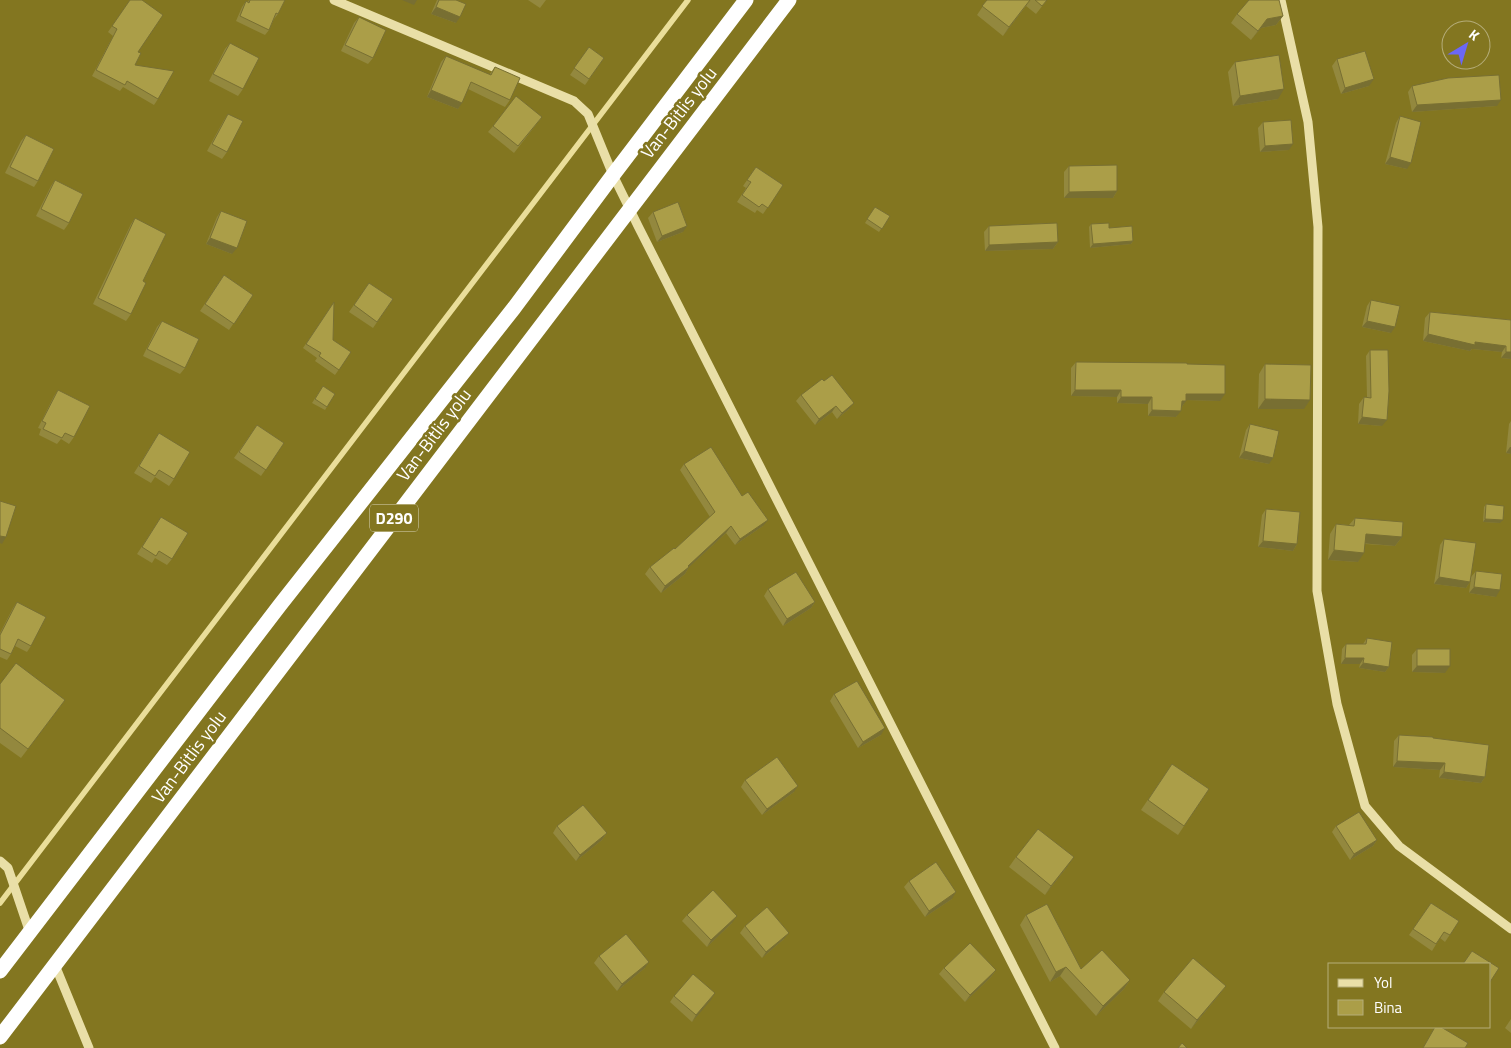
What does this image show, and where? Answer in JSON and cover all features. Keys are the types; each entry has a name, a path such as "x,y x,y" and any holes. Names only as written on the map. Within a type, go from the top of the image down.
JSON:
{"highway":[{"name":"Van-Bitlis yolu","path":"0,972 280,605 514,308 746,0"},
{"name":"Van-Bitlis yolu","path":"0,1036 789,0"}],"street":[{"path":"334,0 574,101 588,114 613,175 1055,1048"},
{"path":"1281,0 1308,122 1318,227 1317,591 1337,704 1365,806 1400,846 1511,929"},
{"path":"0,861 8,868 30,933"},
{"path":"55,965 89,1048"}],"building":[{"path":"130,0 142,0 163,15 138,52 141,53 135,65 174,71 158,99 127,81 125,85 96,70 117,29 112,26"},
{"path":"250,0 285,0 278,14 276,13 269,30 240,16 246,1 249,3"},
{"path":"439,0 456,0 466,4 460,17 436,7"},
{"path":"987,0 1030,0 1009,27 982,6"},
{"path":"1035,0 1047,0 1042,6"},
{"path":"1249,0 1279,0 1283,16 1267,19 1258,31 1237,14"},
{"path":"359,17 386,30 373,58 345,45"},
{"path":"230,43 259,58 243,89 213,74"},
{"path":"589,47 604,58 589,79 574,68"},
{"path":"1365,51 1374,79 1345,88 1337,59"},
{"path":"1279,55 1284,89 1240,96 1235,62"},
{"path":"446,56 491,75 495,67 520,78 510,100 471,82 462,103 431,90"},
{"path":"1499,75 1501,100 1417,105 1412,86 1448,78"},
{"path":"516,96 542,117 518,146 493,126"},
{"path":"228,114 243,121 227,152 212,144"},
{"path":"1400,116 1421,122 1411,163 1390,157"},
{"path":"1291,120 1293,144 1265,146 1263,122"},
{"path":"26,135 54,149 38,181 10,167"},
{"path":"1117,165 1117,191 1069,192 1069,166"},
{"path":"756,167 783,185 768,208 762,204 759,207 742,195 751,182 747,180"},
{"path":"55,180 83,194 69,223 41,209"},
{"path":"678,202 687,226 662,236 653,212"},
{"path":"875,207 890,216 882,229 867,219"},
{"path":"221,211 247,221 237,248 210,238"},
{"path":"135,218 166,234 143,281 146,283 131,314 98,298"},
{"path":"1057,223 1058,242 989,245 989,226"},
{"path":"1109,223 1109,228 1132,226 1133,241 1093,244 1091,224"},
{"path":"224,275 253,295 234,324 205,304"},
{"path":"369,283 393,299 377,322 354,305"},
{"path":"1371,300 1400,306 1395,327 1367,321"},
{"path":"334,302 333,340 351,352 339,370 319,356 321,353 306,344"},
{"path":"1430,312 1511,320 1511,352 1506,352 1506,346 1475,342 1475,345 1428,334"},
{"path":"162,321 199,339 185,368 147,349"},
{"path":"1370,350 1388,350 1389,391 1387,420 1362,417 1364,397 1371,398"},
{"path":"1076,362 1225,365 1225,394 1186,394 1186,401 1182,401 1181,411 1152,410 1152,397 1121,397 1121,390 1075,390"},
{"path":"1265,364 1311,365 1310,400 1265,399"},
{"path":"832,375 854,403 842,413 836,406 819,419 801,395 822,379 824,381"},
{"path":"323,386 335,394 327,407 315,399"},
{"path":"58,390 90,406 74,437 65,433 62,438 43,429 46,423 42,421"},
{"path":"1250,424 1279,431 1273,458 1244,451"},
{"path":"257,425 284,443 266,470 239,452"},
{"path":"159,433 190,452 174,479 159,470 155,476 139,466"},
{"path":"711,447 742,496 748,492 768,520 740,539 731,526 689,567 665,586 650,567 675,549 715,512 684,464"},
{"path":"0,501 16,506 6,537 0,536"},
{"path":"1486,504 1504,506 1503,520 1485,519"},
{"path":"1266,509 1300,512 1297,544 1263,541"},
{"path":"161,517 188,533 172,559 159,551 156,556 142,547"},
{"path":"1355,518 1403,522 1402,537 1366,534 1364,553 1334,550 1336,524 1354,526"},
{"path":"1444,539 1476,543 1470,582 1439,577"},
{"path":"1476,571 1502,574 1500,590 1474,587"},
{"path":"796,572 815,602 787,619 768,589"},
{"path":"17,602 46,617 31,646 18,639 11,654 0,649 0,635"},
{"path":"1367,638 1392,642 1389,667 1363,663 1364,658 1345,658 1346,644 1366,644"},
{"path":"1417,649 1450,649 1450,666 1417,666"},
{"path":"16,663 65,700 28,749 0,728 0,684"},
{"path":"857,681 885,728 863,742 834,694"},
{"path":"1399,735 1433,737 1489,745 1485,777 1444,772 1445,763 1397,761"},
{"path":"777,757 798,786 767,809 745,780"},
{"path":"1172,764 1209,789 1184,826 1148,800"},
{"path":"583,805 607,833 580,855 557,826"},
{"path":"1359,812 1377,840 1354,854 1336,826"},
{"path":"1038,829 1074,857 1051,886 1016,857"},
{"path":"936,862 956,892 929,911 909,881"},
{"path":"713,890 737,916 711,940 687,915"},
{"path":"1431,903 1459,921 1450,935 1444,932 1436,944 1413,929"},
{"path":"1047,904 1081,969 1102,950 1130,980 1103,1006 1066,967 1056,972 1026,915"},
{"path":"767,907 789,933 766,952 745,926"},
{"path":"626,934 649,962 622,984 599,956"},
{"path":"970,943 996,970 970,995 944,968"},
{"path":"1472,951 1499,968 1491,980 1491,963 1464,963"},
{"path":"1193,958 1226,986 1197,1020 1164,992"},
{"path":"693,974 715,993 696,1015 674,996"},
{"path":"1434,1028 1443,1028 1468,1043 1465,1048 1423,1048"},
{"path":"1182,1043 1187,1048 1178,1048"}],"waterway":[{"path":"0,903 688,0"}]}
